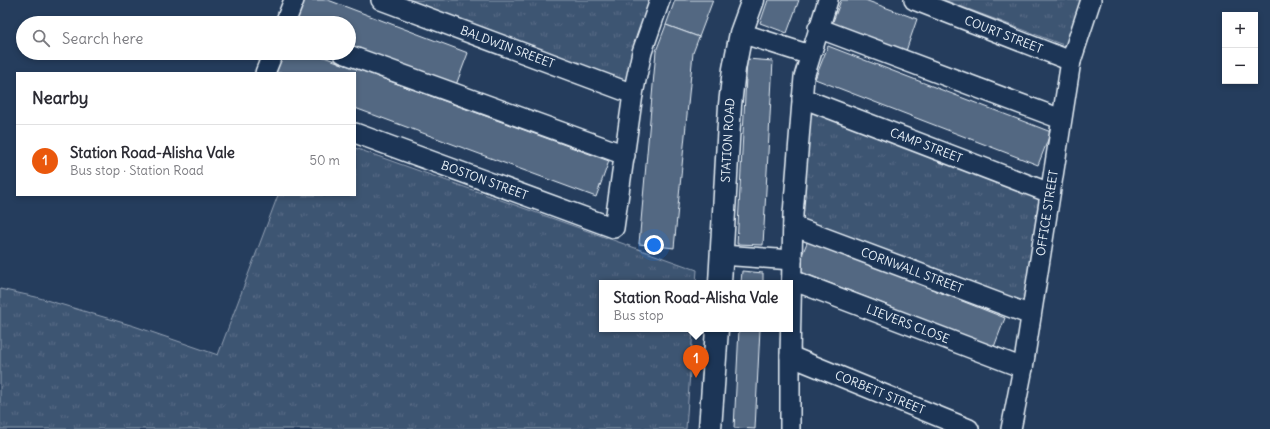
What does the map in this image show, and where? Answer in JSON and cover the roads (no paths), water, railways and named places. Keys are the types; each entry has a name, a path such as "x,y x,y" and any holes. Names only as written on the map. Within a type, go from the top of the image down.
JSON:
{"main road":[{"name":"STATION ROAD","path":"720,280 730,105 734,69 741,33 753,0"},
{"path":"710,429 717,332"}],"street":[{"path":"288,16 294,0"},
{"name":"BALDWIN SREEET","path":"381,0 633,94"},
{"path":"356,58 624,155 633,94 642,52 660,0"},
{"path":"792,280 793,226 804,77 818,28 828,0"},
{"name":"COURT STREET","path":"914,0 1071,61"},
{"name":"OFFICE STREET","path":"1011,429 1023,368 1071,61 1091,0"},
{"path":"818,28 1061,120"},
{"path":"741,33 810,55"},
{"path":"264,72 270,60"},
{"name":"CAMP STREET","path":"802,98 1050,193"},
{"name":"BOSTON STREET","path":"356,133 614,228 624,155"},
{"name":"CORNWALL STREET","path":"793,226 1031,315"},
{"path":"722,255 792,260"},
{"name":"LIEVERS CLOSE","path":"793,280 1023,368"},
{"path":"790,429 791,332"},
{"name":"CORBETT STREET","path":"790,356 969,429"}],"place":[{"name":"Station Road-Alisha Vale","path":"696,378"}]}
